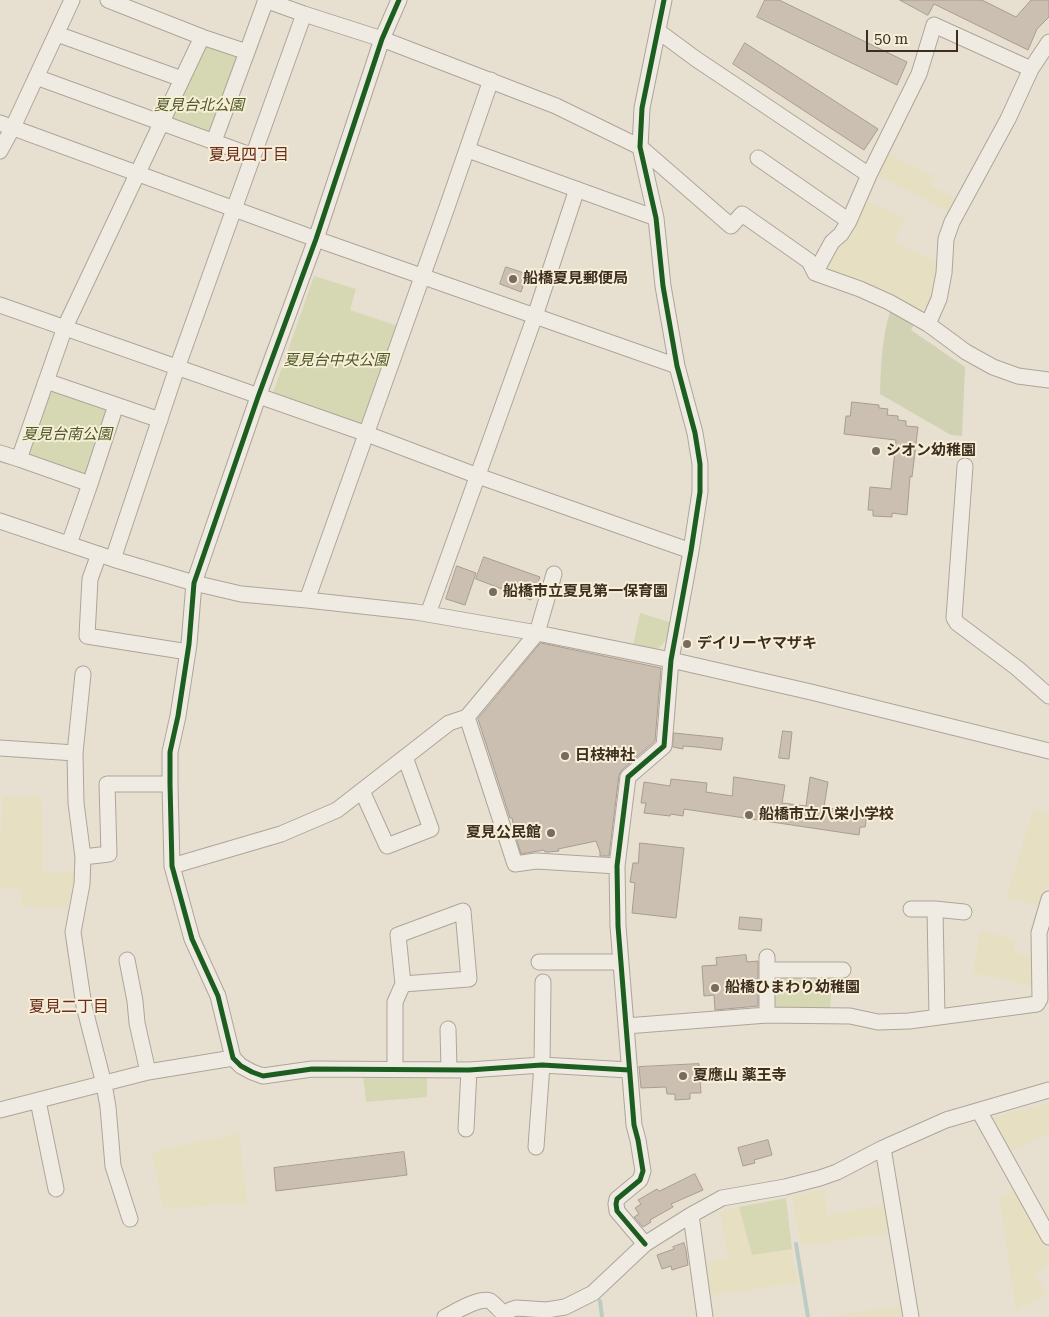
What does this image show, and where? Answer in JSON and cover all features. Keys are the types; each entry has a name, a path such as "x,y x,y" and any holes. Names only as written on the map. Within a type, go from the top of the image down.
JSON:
{"street":[{"path":"0,151 6,125 36,77 72,0"},
{"path":"108,0 202,37 247,52"},
{"path":"214,141 265,0 382,40 556,106 640,147 731,226 742,214 809,261 815,273 889,302 928,324 966,352 993,367 1018,376 1049,380"},
{"path":"399,0 382,40 318,240 261,398 205,574 194,583 188,652 170,752 172,866 192,939 218,996 232,1058 252,1072 263,1076 312,1069 469,1070 542,1065 629,1070"},
{"path":"645,1244 617,1210 616,1204 617,1199 640,1180 643,1170 634,1125 629,1070 618,926 617,866 628,777 664,746 671,660 700,492 700,464 695,433 677,366 663,286 656,218 640,147 642,108 664,0"},
{"path":"188,652 87,636 90,579 106,556 160,420 304,14"},
{"path":"815,273 832,242 841,234 849,221 869,174 919,74 934,25 1031,69"},
{"path":"658,31 696,59 869,174"},
{"path":"57,34 182,80"},
{"path":"19,459 65,327 202,37"},
{"path":"928,324 939,299 944,273 946,240 952,222 1008,119 1031,69 1049,42"},
{"path":"36,77 253,156"},
{"path":"307,600 468,150 491,80"},
{"path":"6,125 318,240 677,366"},
{"path":"468,150 656,218"},
{"path":"758,158 849,221"},
{"path":"428,614 535,316 577,190"},
{"path":"0,305 691,551"},
{"path":"46,381 160,420"},
{"path":"69,544 116,405"},
{"path":"0,453 90,484"},
{"path":"965,466 954,618 957,623 1017,668 1049,696"},
{"path":"0,521 194,583 241,594 428,614 537,633 671,660 811,692 1049,751"},
{"path":"172,866 281,834 337,810 449,722 467,717 537,633 554,574"},
{"path":"83,674 75,753 76,803 83,857 82,884 73,932 84,1006 108,1107 113,1166 130,1219"},
{"path":"467,717 514,864 536,861 617,866"},
{"path":"0,748 75,753"},
{"path":"362,791 387,846 431,830 405,757"},
{"path":"83,857 108,854 107,784 170,784"},
{"path":"626,1026 767,1015 850,1016 878,1022 909,1021 1037,1004 1040,999 1039,933 1049,899"},
{"path":"911,909 964,912"},
{"path":"935,909 937,1018"},
{"path":"395,1070 394,1002 403,984 398,935 463,911 469,979 403,984"},
{"path":"767,957 767,1015"},
{"path":"127,960 135,1000 137,1023 148,1072"},
{"path":"539,962 621,962"},
{"path":"767,972 773,970 843,970"},
{"path":"536,1147 542,1065 543,982"},
{"path":"448,1029 449,1070"},
{"path":"0,1110 148,1072 232,1058"},
{"path":"466,1129 469,1070"},
{"path":"445,1317 484,1300 490,1301 504,1316 510,1310 516,1308 547,1310 565,1307 593,1293 645,1244 722,1198 794,1185 820,1178 837,1172 883,1148 946,1120 1049,1090"},
{"path":"38,1101 56,1189"},
{"path":"979,1111 1049,1237"},
{"path":"883,1148 911,1317"},
{"path":"691,1215 705,1317"}],"shaded area":[{"path":"888,154 935,176 931,186 961,200 954,214 877,175"},
{"path":"863,199 905,219 894,242 940,262 940,271 929,305 921,314 825,274 822,267"},
{"path":"3,796 42,797 43,872 75,873 68,908 21,906 21,889 0,889"},
{"path":"1034,807 1046,815 1049,809 1049,878 1041,907 1006,898"},
{"path":"980,930 1016,940 1014,952 1034,957 1035,989 1011,981 973,973"},
{"path":"1049,1103 1049,1133 1008,1153 991,1118"},
{"path":"240,1133 248,1203 163,1209 152,1152"},
{"path":"824,1189 827,1215 888,1204 892,1233 801,1246 792,1197"},
{"path":"1015,1190 1049,1253 1049,1263 1035,1273 1046,1294 1016,1311 999,1198"},
{"path":"739,1207 752,1255 792,1249 798,1283 708,1296 703,1263 728,1258 720,1212"},
{"path":"904,1305 905,1317 825,1317"}],"green space":[{"name":"夏見台北公園","path":"204,41 241,55 212,136 168,120"},
{"name":"夏見台中央公園","path":"314,276 356,289 350,310 398,326 369,415 360,424 273,393"},
{"path":"890,311 916,320 911,330 965,367 962,436 951,435 880,394 881,362"},
{"name":"夏見台南公園","path":"49,387 110,407 88,477 26,456"},
{"path":"640,613 672,623 668,638 658,649 633,646"},
{"path":"832,975 830,1013 774,1011 770,977"},
{"path":"363,1075 427,1075 427,1097 366,1102"},
{"path":"786,1198 792,1249 752,1255 739,1207"}],"building":[{"path":"765,0 779,0 907,62 897,85 757,17"},
{"path":"900,0 982,0 1016,17 1031,0 1049,0 1049,17 1037,29 1028,50 934,4 928,15"},
{"path":"745,43 878,129 864,150 733,64"},
{"path":"506,267 527,274 521,292 500,284"},
{"path":"852,402 879,405 879,408 888,409 887,415 898,416 898,420 906,421 906,426 918,427 912,477 910,476 907,515 892,513 892,517 873,516 873,510 868,510 870,487 891,489 896,440 844,434 846,416 850,416"},
{"path":"484,557 540,577 531,600 476,579"},
{"path":"457,566 476,573 465,605 446,599"},
{"name":"日枝神社","path":"541,643 661,668 655,741 622,770 619,775 609,856 600,856 596,841 558,849 559,851 545,852 544,850 521,854 512,818 510,818 478,719"},
{"path":"783,731 792,732 789,759 779,758"},
{"path":"674,733 723,738 721,750 683,746 683,749 673,747"},
{"path":"734,777 785,785 782,803 806,806 810,777 828,782 824,807 867,815 865,827 860,827 859,835 684,809 683,816 644,813 646,803 641,803 644,782 670,786 671,779 707,783 706,792 732,796"},
{"path":"640,843 684,848 676,918 632,913 635,883 630,882 633,863 638,863"},
{"path":"740,917 762,919 761,931 739,929"},
{"path":"746,955 747,962 758,961 758,1006 715,1010 714,995 704,996 702,966 717,965 716,958"},
{"name":"夏應山 薬王寺","path":"699,1064 701,1093 690,1093 690,1099 675,1100 675,1094 667,1094 666,1087 641,1088 639,1067"},
{"path":"768,1140 772,1155 754,1160 755,1163 743,1166 738,1148"},
{"path":"404,1152 407,1175 276,1191 274,1168"},
{"path":"695,1174 703,1190 671,1204 673,1207 650,1220 651,1222 643,1227 634,1217 639,1214 635,1208 641,1204 638,1200 657,1189 659,1191"},
{"path":"684,1243 688,1265 672,1270 671,1266 662,1269 657,1255"}],"waterway":[{"path":"796,1244 808,1317"},
{"path":"600,1301 602,1317"}],"cycle path":[{"path":"399,0 382,39 316,239 258,397 194,583 189,644 178,716 170,752 172,866 192,939 218,996 233,1058 241,1066 252,1072 263,1076 312,1069 469,1070 542,1065 629,1070"},
{"path":"645,1244 617,1211 616,1204 617,1199 640,1180 643,1171 634,1125 618,926 617,866 628,777 664,746 671,660 700,492 700,464 695,433 677,366 663,286 656,218 640,147 642,108 664,0"}],"place":[{"name":"船橋夏見郵便局","path":"513,279"},
{"name":"シオン幼稚園","path":"876,451"},
{"name":"船橋市立夏見第一保育園","path":"493,592"},
{"name":"デイリーヤマザキ","path":"687,644"},
{"name":"日枝神社","path":"565,756"},
{"name":"船橋市立八栄小学校","path":"749,815"},
{"name":"夏見公民館","path":"551,833"},
{"name":"船橋ひまわり幼稚園","path":"715,988"},
{"name":"夏應山 薬王寺","path":"683,1076"}],"district":[{"name":"夏見四丁目","path":"249,155"},
{"name":"夏見二丁目","path":"69,1007"}]}
